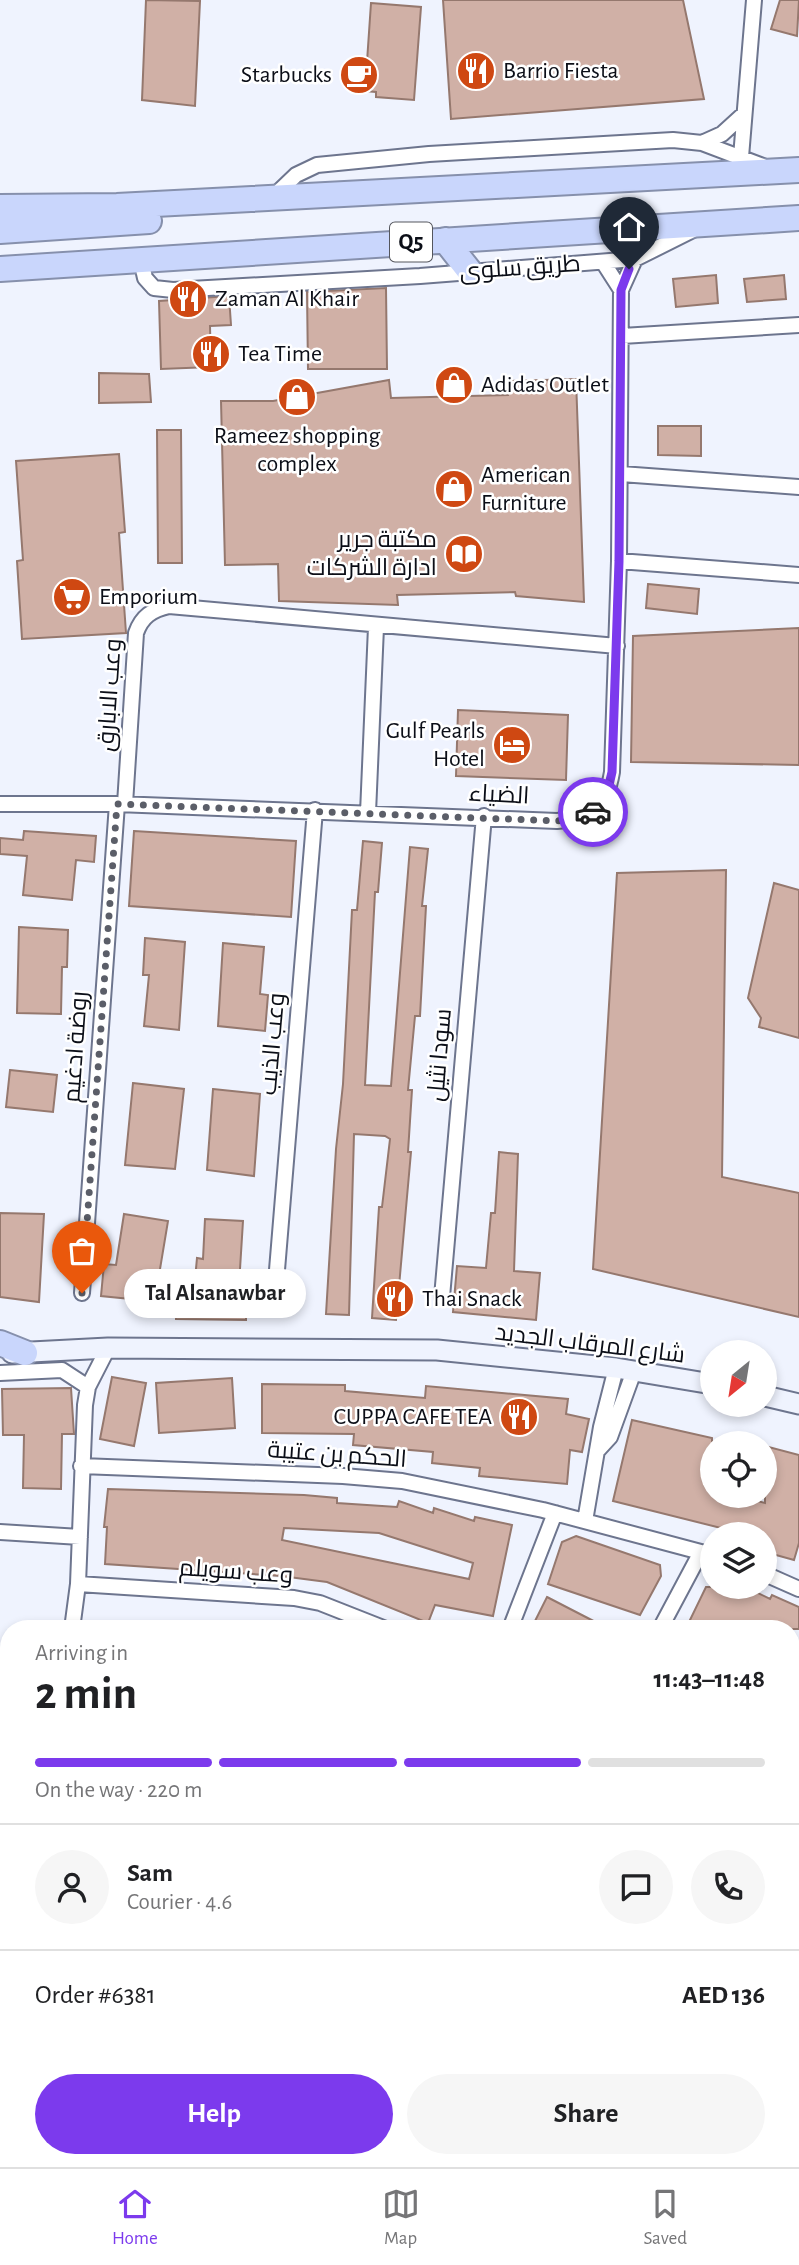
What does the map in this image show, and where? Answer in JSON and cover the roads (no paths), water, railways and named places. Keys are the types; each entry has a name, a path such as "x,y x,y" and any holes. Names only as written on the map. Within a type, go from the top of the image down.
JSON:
{"highway":[{"name":"Q5","path":"0,207 117,206 787,171"},
{"path":"0,231 487,202 523,195 548,182"},
{"name":"طريق سلوى","path":"8,270 799,218"},
{"path":"445,240 471,273"},
{"path":"0,1343 25,1353"}],"street":[{"path":"741,157 754,0"},
{"path":"702,143 722,134 744,114"},
{"path":"273,197 296,175 310,167 325,164 646,142 702,143 787,171"},
{"name":"طريق سلوى","path":"141,260 148,284 162,290 471,273 635,258 702,226"},
{"name":"الضياء","path":"0,804 121,804 484,816 557,821 579,819 594,811 606,798 612,772 621,474 621,290 635,258"},
{"path":"603,262 621,290"},
{"path":"622,336 799,325"},
{"path":"621,474 799,487"},
{"path":"619,561 799,575"},
{"name":"وعب الابارق","path":"121,804 136,633 146,615 169,606 376,627 617,646"},
{"path":"368,813 376,627"},
{"name":"روضة ادغيم","path":"82,1293 121,804"},
{"name":"وعب الذيب","path":"276,1282 315,810"},
{"name":"سودا نثيل","path":"442,1297 484,816"},
{"path":"73,1620 78,1584 81,1466 88,1387 108,1348"},
{"name":"شارع المرقاب الجديد","path":"0,1354 108,1348 437,1350 625,1370 700,1382"},
{"path":"0,1373 61,1370 88,1387"},
{"path":"585,1521 600,1449 601,1427 625,1370"},
{"path":"777,1399 799,1404"},
{"name":"الحكم بن عتيبة","path":"81,1466 343,1475 456,1491 555,1513 700,1551"},
{"path":"513,1620 555,1513"},
{"path":"0,1532 80,1537"},
{"path":"666,1620 700,1564"},
{"path":"777,1579 799,1589"},
{"name":"وعب سويلم","path":"78,1584 294,1598 332,1607 364,1620"}],"place":[{"name":"Barrio Fiesta","path":"476,71"},
{"name":"Starbucks","path":"359,75"},
{"name":"Zaman Al Khair","path":"188,299"},
{"name":"Tea Time","path":"211,354"},
{"name":"Adidas Outlet","path":"454,385"},
{"name":"Rameez shopping complex","path":"297,397"},
{"name":"American Furniture","path":"454,489"},
{"name":"مكتبة جرير ادارة الشركات","path":"464,554"},
{"name":"Emporium","path":"72,597"},
{"name":"Gulf Pearls Hotel","path":"512,745"},
{"name":"Tal Alsanawbar","path":"82,1293"},
{"name":"Thai Snack","path":"395,1299"},
{"name":"CUPPA CAFE TEA","path":"519,1417"}]}
